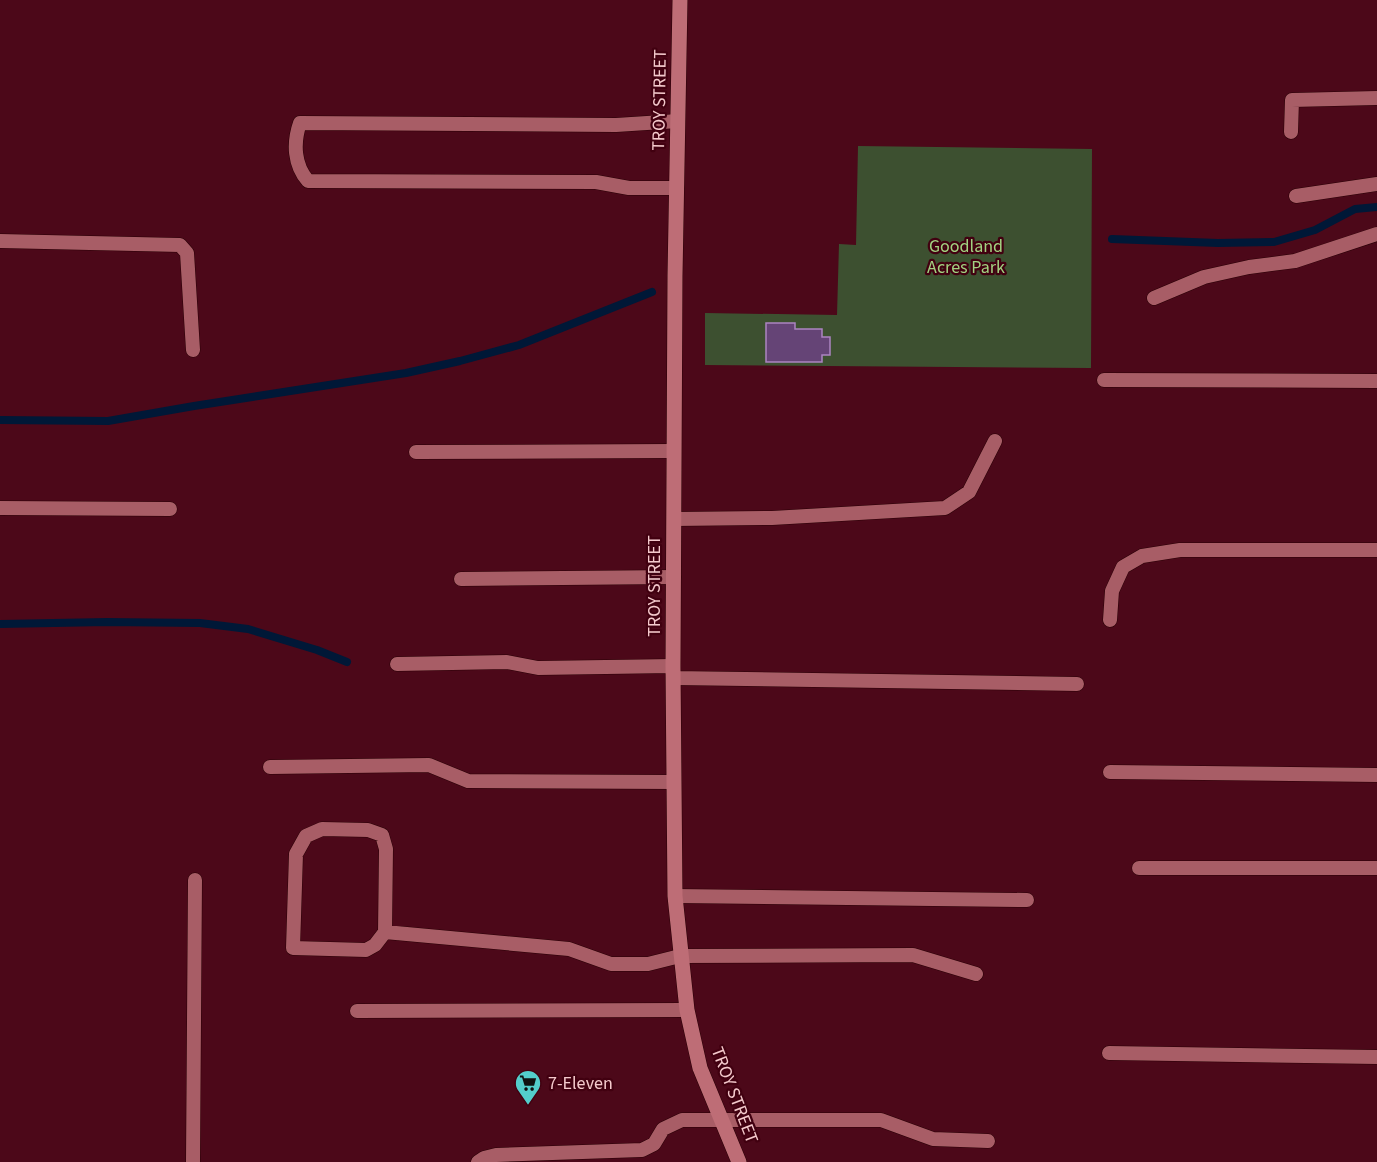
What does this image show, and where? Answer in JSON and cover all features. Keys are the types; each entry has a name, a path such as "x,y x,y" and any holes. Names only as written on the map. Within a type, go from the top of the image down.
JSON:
{"main road":[{"name":"TROY STREET","path":"680,0 674,451 675,896 687,1010 700,1068 739,1162"}],"lane":[{"path":"1291,132 1292,100 1377,98"},
{"path":"676,188 629,188 596,182 308,182 302,175 296,160 297,132 300,123 616,125 678,121"},
{"path":"1296,196 1377,184"},
{"path":"1154,298 1204,277 1248,267 1295,261 1377,234"},
{"path":"0,241 180,245 187,253 193,350"},
{"path":"1104,380 1377,381"},
{"path":"674,519 772,518 945,508 969,492 995,441"},
{"path":"416,452 674,451"},
{"path":"0,508 170,509"},
{"path":"1110,620 1113,591 1123,567 1142,556 1180,550 1377,550"},
{"path":"461,579 674,577"},
{"path":"397,664 507,662 538,668 1077,684"},
{"path":"270,767 429,765 468,781 674,782"},
{"path":"1110,772 1377,775"},
{"path":"322,829 368,830 381,835 386,849 385,932 375,945 366,950 293,948 296,854 306,836 322,829"},
{"path":"1139,868 1377,868"},
{"path":"193,1162 195,880"},
{"path":"675,896 1027,900"},
{"path":"385,932 569,949 611,964 648,964 680,956 913,955 976,974"},
{"path":"357,1011 687,1010"},
{"path":"1109,1053 1377,1057"},
{"path":"478,1162 496,1155 642,1150 654,1144 663,1129 682,1120 881,1120 933,1139 987,1141"}],"green space":[{"name":"Goodland Acres Park","path":"858,146 1092,149 1091,368 705,365 705,313 837,315 839,244 856,245"}],"building":[{"path":"766,323 795,323 795,329 822,329 822,337 830,337 830,355 822,355 822,362 766,362"}],"waterway":[{"path":"1112,239 1218,243 1274,242 1315,230 1355,209 1377,207"},
{"path":"0,420 108,421 406,373 519,345 652,292"},
{"path":"0,624 200,623 248,629 317,650 347,662"}],"place":[{"name":"7-Eleven","path":"528,1106"}]}
